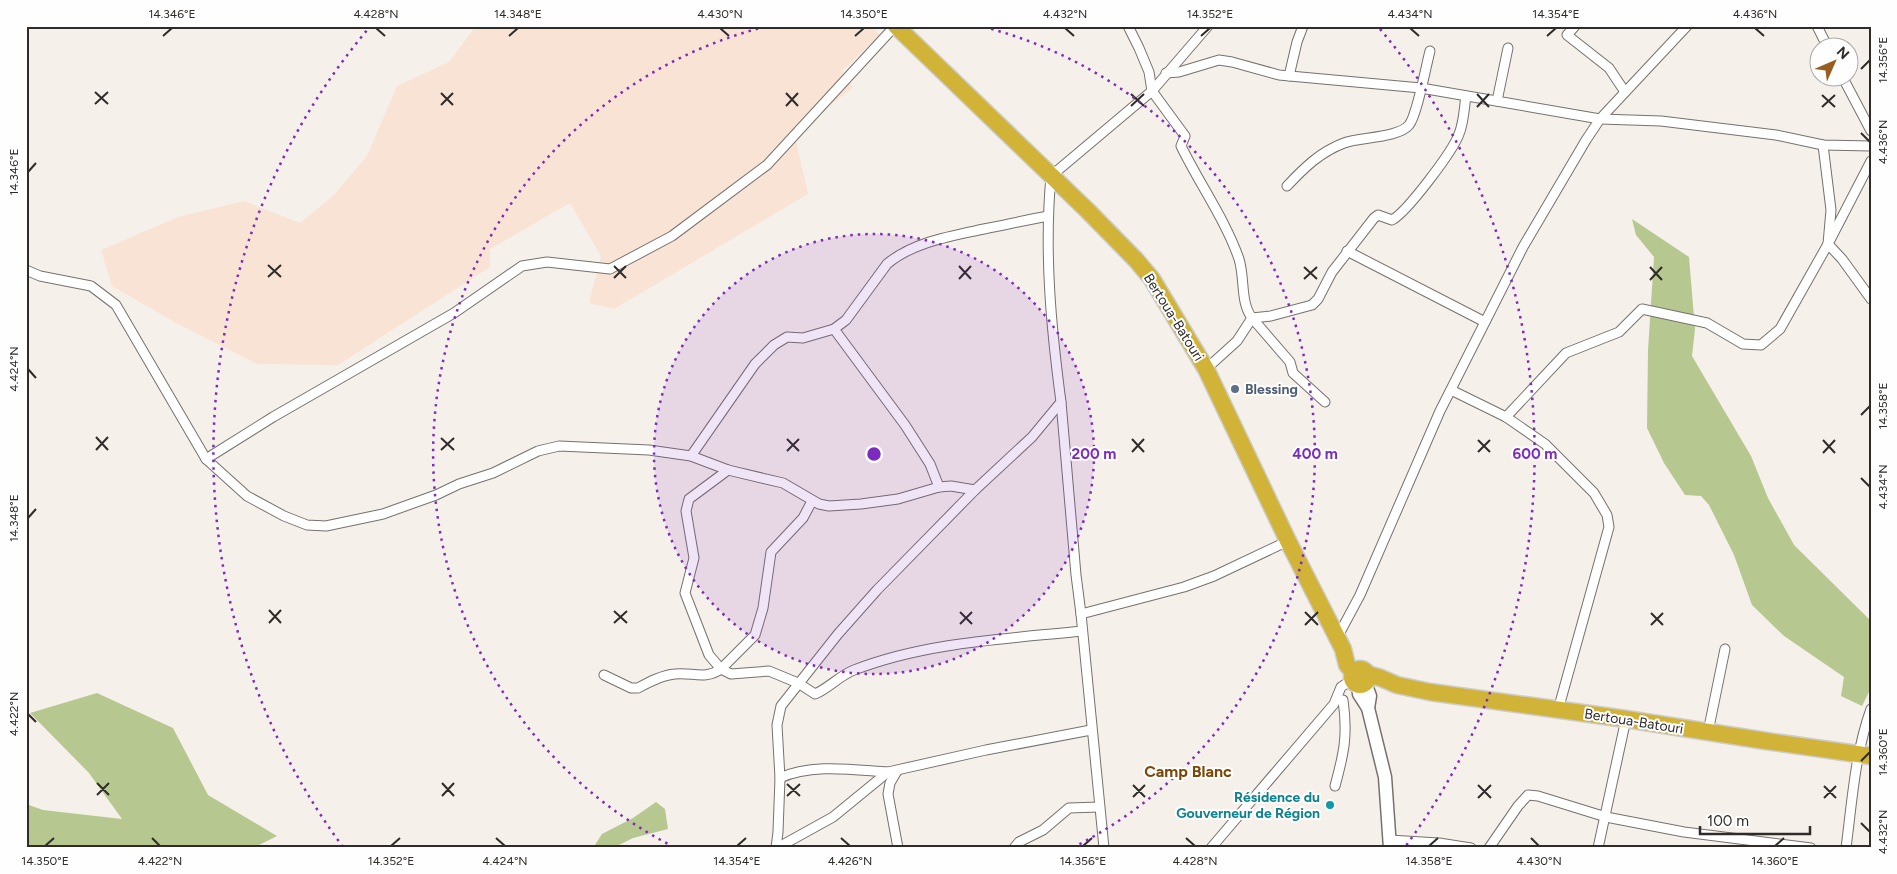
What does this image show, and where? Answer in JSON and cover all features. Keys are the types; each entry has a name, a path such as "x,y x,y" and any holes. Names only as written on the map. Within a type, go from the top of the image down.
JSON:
{"highway":[{"name":"Bertoua-Batouri","path":"901,28 1144,269 1164,297 1206,368 1288,541 1340,644 1347,665 1360,679 1377,687 1397,685 1430,692 1865,754"}],"main road":[{"path":"1360,679 1359,694 1368,708 1385,777 1389,844"}],"street":[{"path":"1128,26 1149,72 1152,91 1186,136 1181,146 1230,239 1239,260 1247,311 1290,362 1293,373 1325,402"},
{"path":"1104,848 1076,575 1062,402 1051,318 1048,216 1051,176 1152,91 1208,26"},
{"path":"1289,76 1296,42 1303,26"},
{"path":"1575,26 1567,35 1609,68 1625,92"},
{"path":"1340,644 1402,496 1451,390 1523,247 1582,146 1600,119 1687,26"},
{"path":"1817,26 1823,38"},
{"path":"206,459 273,416 454,313 522,266 547,262 610,268 672,236 767,165 901,28"},
{"path":"1497,101 1508,48"},
{"path":"1286,186 1305,167 1331,148 1356,139 1394,133 1404,129 1412,120 1430,51"},
{"path":"1166,73 1179,72 1219,60 1289,76 1421,88 1600,119 1661,121 1776,135 1823,145 1871,146"},
{"path":"1848,88 1871,131"},
{"path":"1252,318 1271,316 1312,305 1318,299 1332,272 1347,251 1376,216 1392,220 1404,210 1452,149 1463,121 1466,96"},
{"path":"1823,145 1831,210 1828,244 1842,259 1871,299"},
{"path":"1506,417 1566,353 1620,332 1642,309 1707,324 1743,344 1761,345 1780,329 1828,244 1871,161"},
{"path":"691,456 755,364 774,345 787,337 803,338 834,329 846,320 887,264 895,257 929,242 946,237 1048,216"},
{"path":"1347,251 1485,322"},
{"path":"26,270 40,276 91,286 116,305 206,459 247,496 295,521 307,525 338,524 389,512 436,495 459,484 493,473 538,451 559,446 642,450 691,456 728,470 783,483 812,501 828,506 898,499 939,487 952,486 975,490"},
{"path":"1206,368 1237,341 1252,318"},
{"path":"834,329 905,425 930,464 939,487"},
{"path":"1451,390 1506,417 1545,444 1594,493 1607,515 1610,527 1558,710"},
{"path":"777,848 780,778 778,719 781,706 838,634 877,590 975,490 1032,437 1062,402"},
{"path":"728,470 689,499 686,511 694,558 686,593 709,655 721,670 731,674 769,671 798,683 815,694 852,670 915,651 980,641 1082,630"},
{"path":"604,675 632,688 638,688 675,674 704,676 721,670 755,635 763,608 771,552 803,518 812,501"},
{"path":"1081,614 1184,587 1214,576 1288,541"},
{"path":"1708,732 1725,649"},
{"path":"1211,848 1339,702 1351,696 1360,679"},
{"path":"1335,786 1345,751 1347,722 1339,702"},
{"path":"1846,848 1865,754 1865,725 1871,709"},
{"path":"1598,848 1626,719"},
{"path":"780,778 791,773 815,770 893,772 986,750 1091,730"},
{"path":"777,848 833,817 893,772"},
{"path":"893,772 888,794 898,848"},
{"path":"1489,848 1518,806 1528,795 1538,796 1606,816 1684,832 1811,848"},
{"path":"1014,848 1019,842 1043,830 1069,808 1099,807"},
{"path":"1389,844 1440,843 1471,848"}],"shaded area":[{"path":"476,26 872,26 880,35 842,71 853,88 794,132 808,194 614,309 589,303 601,256 570,203 490,249 490,267 338,365 257,364 178,324 112,286 101,250 178,217 244,201 300,223 333,196 367,156 397,86 449,62"}],"green space":[{"path":"1632,219 1689,257 1695,329 1692,356 1751,456 1768,498 1794,545 1871,621 1871,688 1862,706 1841,696 1844,677 1784,636 1752,605 1734,555 1709,505 1701,496 1685,495 1664,463 1647,428 1648,350 1654,257 1636,235"},
{"path":"97,693 173,728 208,795 277,836 253,848 26,848 26,804 43,810 122,819 89,773 30,713"},
{"path":"656,802 665,809 668,829 633,838 613,848 593,848 602,834 633,818"}],"place":[{"name":"Blessing","path":"1235,389"},
{"name":"Résidence du Gouverneur de Région","path":"1330,805"}],"district":[{"name":"Camp Blanc","path":"1188,771"}]}
